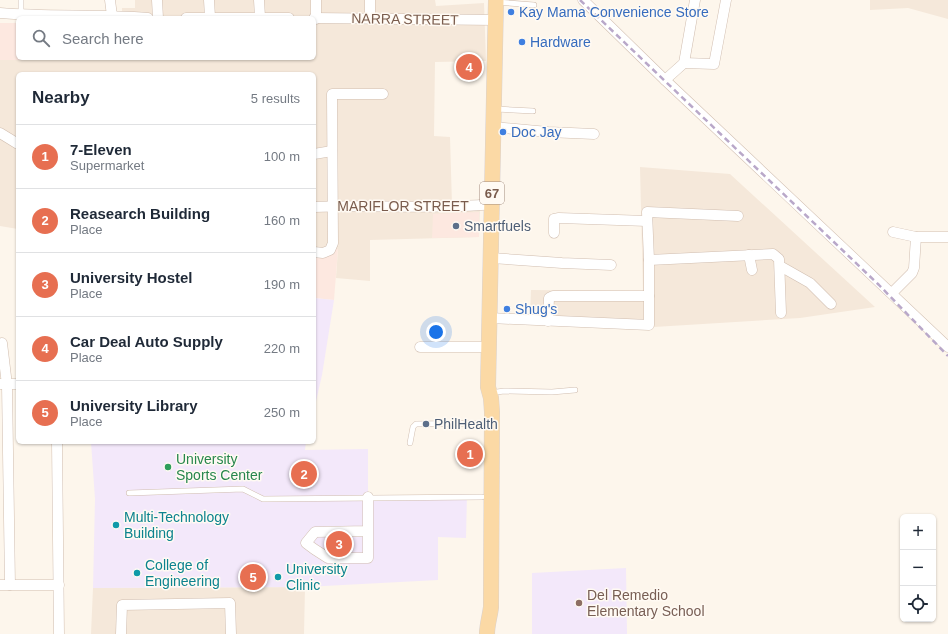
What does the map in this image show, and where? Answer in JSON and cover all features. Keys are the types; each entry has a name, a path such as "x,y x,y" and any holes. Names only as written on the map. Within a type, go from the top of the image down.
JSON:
{"main road":[{"name":"67","path":"487,630 491,607 492,554 492,412 491,398 488,391 496,1"},
{"name":"67","path":"487,630 482,608 482,496 484,399 488,391"}],"street":[{"path":"0,13 21,16 112,16 110,0"},
{"path":"157,0 158,16"},
{"path":"209,0 210,16"},
{"path":"259,0 260,16"},
{"path":"315,16 316,0"},
{"path":"370,0 370,18"},
{"path":"583,0 665,80 948,347"},
{"path":"665,80 684,63 695,0"},
{"path":"684,63 714,64 726,0"},
{"name":"NARRA STREET","path":"316,18 496,20"},
{"path":"316,252 323,253 330,250 333,243 332,94 383,94"},
{"path":"493,127 594,134"},
{"path":"0,133 16,143"},
{"path":"316,154 332,151"},
{"name":"MARIFLOR STREET","path":"316,207 427,207 492,204"},
{"path":"490,318 649,326 647,212 738,216"},
{"path":"554,233 554,219 559,218 647,221"},
{"path":"893,232 916,237 948,237"},
{"path":"892,293 912,273 914,268 916,237"},
{"path":"649,260 773,254 779,259 780,266 781,312"},
{"path":"749,255 752,270"},
{"path":"491,258 548,263 611,265"},
{"path":"780,266 810,283 831,304"},
{"path":"548,321 548,298 553,296 649,296"},
{"path":"2,343 5,585 59,585"},
{"path":"420,347 489,347"},
{"path":"3,384 16,384"},
{"path":"57,444 59,634"},
{"path":"368,497 368,531 368,558 328,558 306,543 314,532 368,531"},
{"path":"121,634 122,605 230,602 231,634"}],"lane":[{"path":"21,0 21,16"},
{"path":"496,1 534,5"},
{"path":"493,109 533,111"},
{"path":"488,391 552,392 575,390"},
{"path":"410,442 413,427 416,424 483,423"},
{"path":"129,493 243,489 263,498 482,496"}],"shaded area":[{"path":"135,0 435,0 436,6 484,3 486,61 435,62 434,136 450,137 452,205 480,205 479,237 370,240 370,281 336,278 338,249 316,248 316,72 16,72 16,229 0,226 0,60 316,60 316,16 122,16 122,8 135,8"},
{"path":"870,0 948,0 948,19 908,8 870,10"},
{"path":"0,23 16,23 16,60 0,60"},
{"path":"640,167 730,174 875,307 800,318 654,327 504,321 530,317 531,290 643,291"},
{"name":"Smartfuels","path":"479,212 479,237 432,238 433,214"},
{"path":"316,248 338,249 334,300 316,298"},
{"path":"316,298 334,300 322,375 316,401"},
{"path":"91,444 306,444 305,450 368,449 368,497 467,494 466,538 438,537 438,580 305,587 93,588 95,499"},
{"name":"Del Remedio Elementary School","path":"626,568 627,634 532,634 532,573"},
{"path":"305,587 304,634 91,634 93,588"}],"railway":[{"path":"580,0 879,285 948,356"}],"place":[{"name":"Kay Mama Convenience Store","path":"511,12"},
{"name":"Hardware","path":"522,42"},
{"name":"Car Deal Auto Supply","path":"469,67"},
{"name":"Doc Jay","path":"503,132"},
{"name":"Smartfuels","path":"456,226"},
{"name":"Shug's","path":"507,309"},
{"name":"PhilHealth","path":"426,424"},
{"name":"7-Eleven","path":"470,454"},
{"name":"University Sports Center","path":"168,467"},
{"name":"Reasearch Building","path":"304,474"},
{"name":"Multi-Technology Building","path":"116,525"},
{"name":"University Hostel","path":"339,544"},
{"name":"College of Engineering","path":"137,573"},
{"name":"University Library","path":"253,577"},
{"name":"University Clinic","path":"278,577"},
{"name":"Del Remedio Elementary School","path":"579,603"}]}
